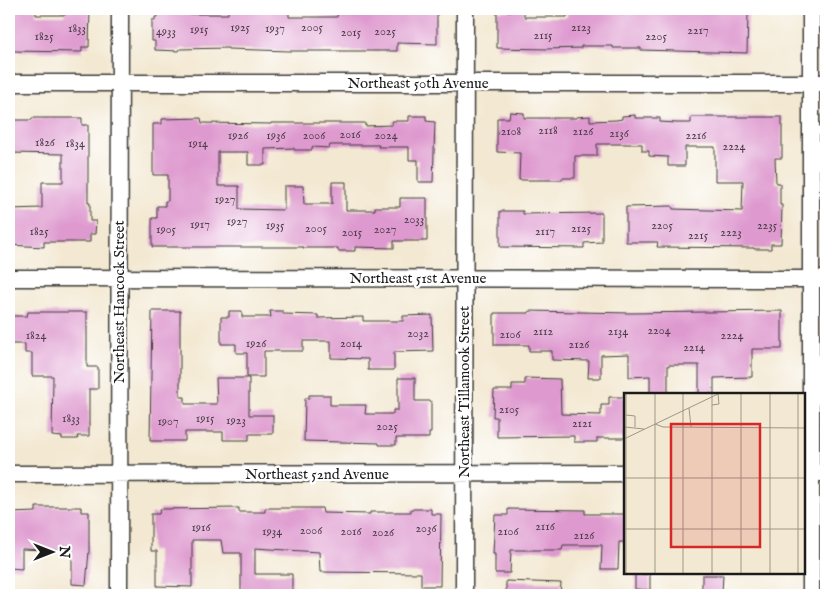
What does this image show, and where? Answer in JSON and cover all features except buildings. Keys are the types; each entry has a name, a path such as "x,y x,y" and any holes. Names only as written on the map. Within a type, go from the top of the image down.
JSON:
{"street":[{"name":"Northeast Hancock Street","path":"119,595 120,9"},
{"name":"Northeast Tillamook Street","path":"464,595 465,9"},
{"path":"811,9 818,83 819,131 819,279 811,595"},
{"name":"Northeast 50th Avenue","path":"9,82 818,83"},
{"name":"Northeast 51st Avenue","path":"9,278 819,279"},
{"name":"Northeast 52nd Avenue","path":"9,474 624,474"}]}
